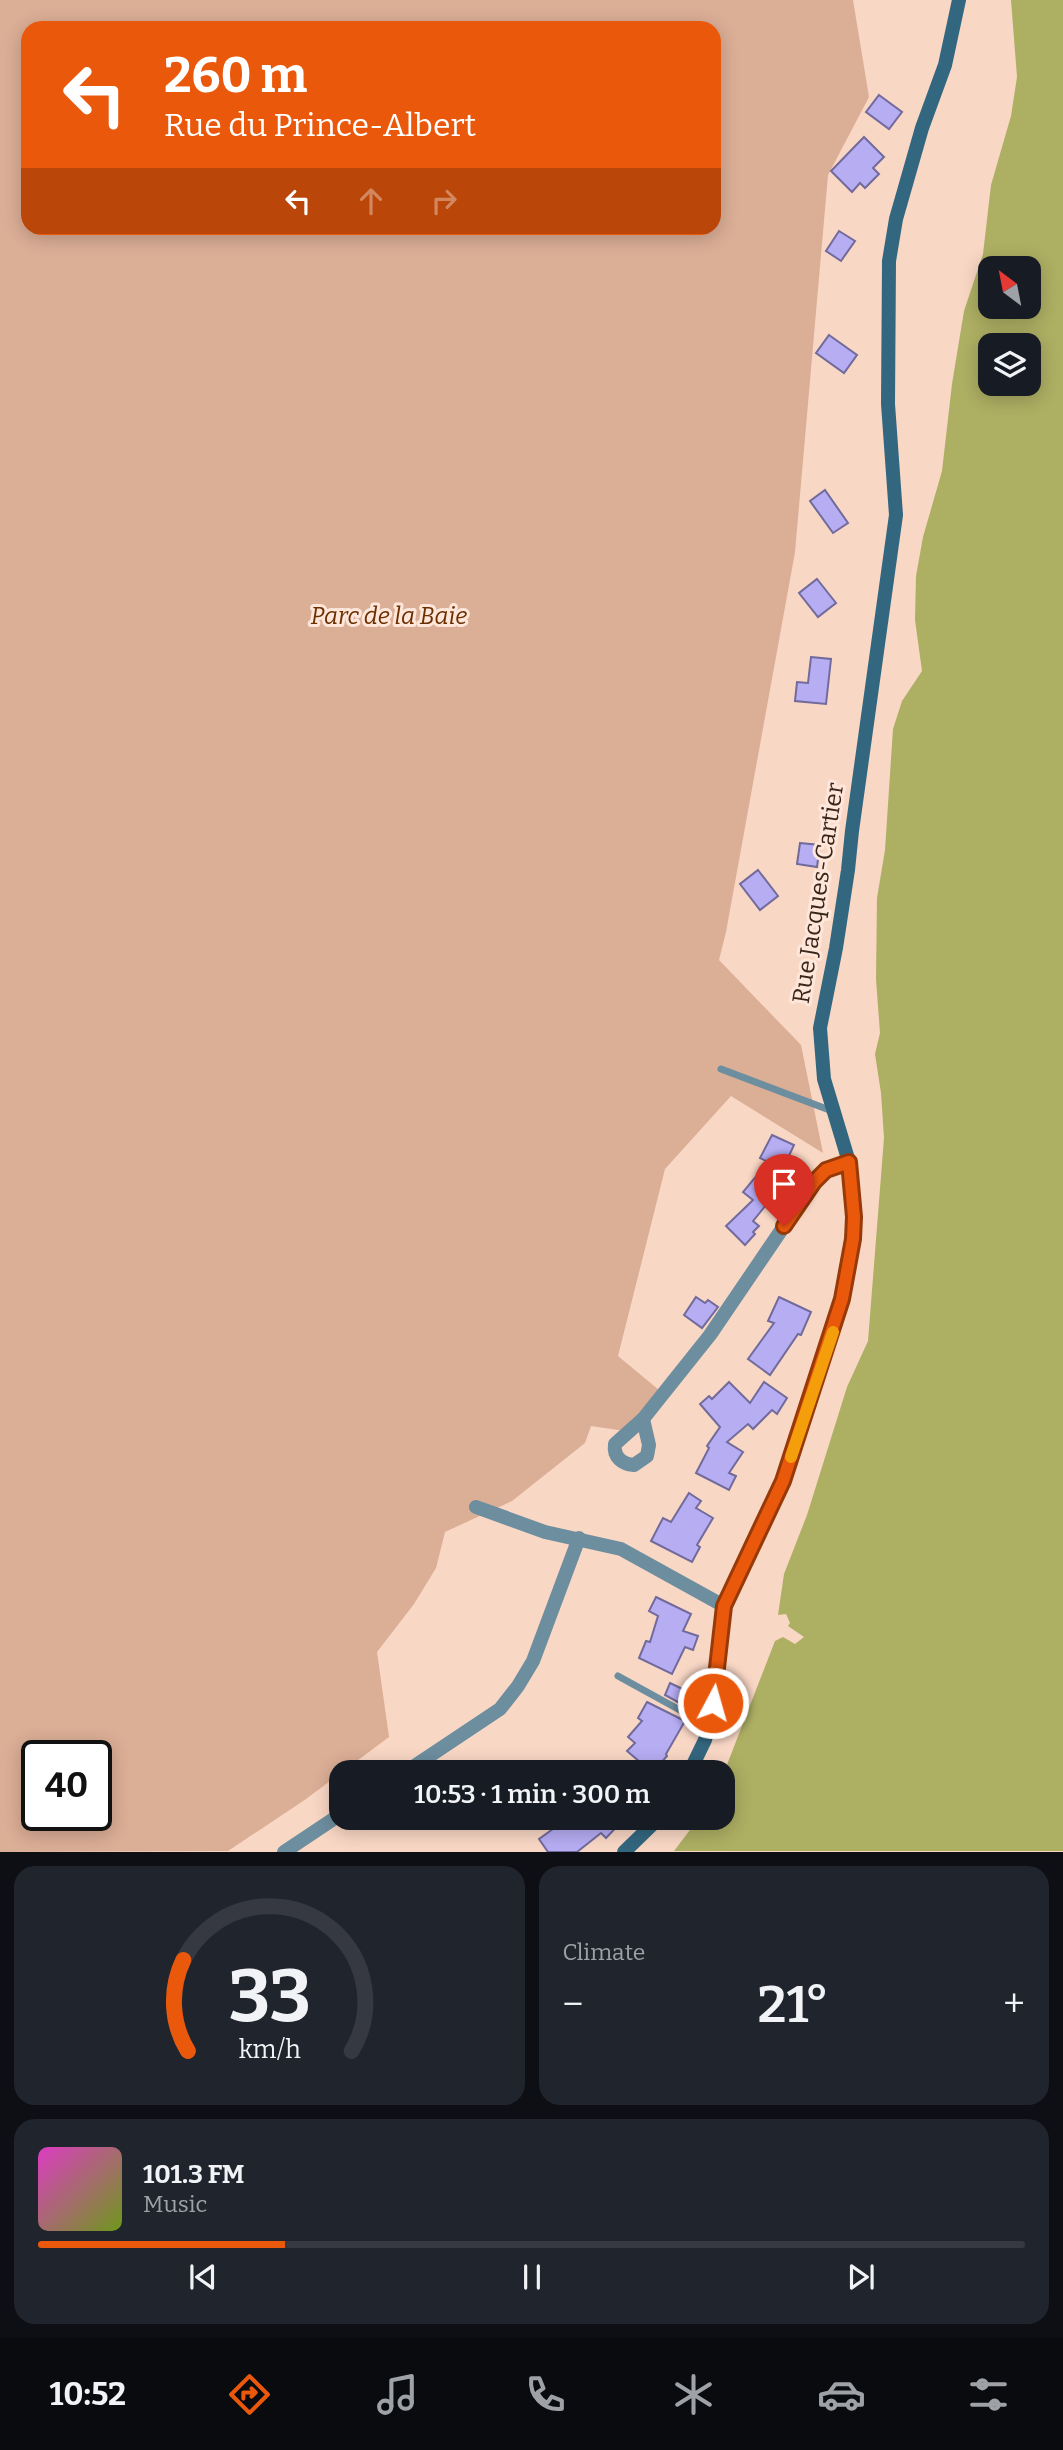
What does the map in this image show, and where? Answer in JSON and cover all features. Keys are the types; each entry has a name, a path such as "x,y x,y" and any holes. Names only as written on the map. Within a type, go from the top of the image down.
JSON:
{"street":[{"name":"Rue Jacques-Cartier","path":"696,1760 705,1740 713,1703 724,1606 783,1481 834,1328 853,1239 854,1217 849,1162 824,1079 820,1028 848,870 896,515 888,404 889,261 896,219 922,128 945,65 959,0"},
{"path":"643,1419 710,1335 814,1182 826,1170 849,1162"},
{"path":"476,1507 545,1532 621,1549 724,1606"},
{"path":"424,1760 500,1709 518,1686 533,1661 579,1538"},
{"path":"284,1852 329,1822"},
{"path":"624,1852 647,1830"}],"lane":[{"path":"721,1069 833,1111"},
{"path":"618,1676 708,1726"}],"green space":[{"name":"Parc de la Baie","path":"0,0 853,0 869,97 828,175 795,552 719,960 801,1045 823,1153 731,1096 665,1169 618,1356 659,1390 625,1431 591,1426 585,1443 512,1501 445,1532 436,1568 414,1604 377,1652 389,1737 358,1760 329,1760 329,1782 228,1851 0,1852"}],"shaded area":[{"path":"1011,0 1063,0 1063,1851 674,1851 690,1830 735,1830 735,1760 729,1760 775,1641 783,1637 795,1644 804,1637 788,1626 790,1623 786,1614 778,1615 784,1574 807,1515 847,1387 868,1341 884,1138 875,1054 880,1033 876,979 877,898 885,850 893,729 902,701 922,671 915,620 916,576 923,537 942,471 964,311 978,269 978,319 1041,319 1041,256 982,256 991,185 1011,116 1017,77"}],"building":[{"path":"879,95 902,112 889,129 866,112"},
{"path":"864,137 884,157 873,168 879,174 865,188 860,183 852,192 831,171"},
{"path":"839,231 855,241 841,261 826,251"},
{"path":"829,335 857,355 844,373 816,353"},
{"path":"825,490 848,523 833,533 810,501"},
{"path":"817,579 836,603 818,617 799,593"},
{"path":"811,657 831,659 826,704 795,701 797,682 808,683"},
{"path":"800,843 820,845 817,867 797,864"},
{"path":"758,870 778,896 760,910 740,884"},
{"path":"772,1135 794,1145 775,1186 779,1189 753,1221 759,1226 745,1245 726,1226 753,1200 743,1192 768,1162 760,1158"},
{"path":"696,1297 705,1303 708,1300 718,1307 702,1328 684,1315"},
{"path":"779,1297 811,1312 801,1335 798,1334 770,1375 748,1359 774,1323 768,1321"},
{"path":"729,1382 750,1403 764,1382 787,1398 777,1414 772,1410 753,1429 748,1424 727,1442 743,1452 729,1473 736,1476 729,1490 696,1473 709,1448 707,1446 720,1427 700,1404 709,1396 712,1399"},
{"path":"689,1493 701,1501 696,1508 713,1518 697,1545 700,1547 692,1562 651,1541 663,1518 671,1522"},
{"path":"656,1597 691,1614 683,1631 698,1636 693,1650 685,1647 672,1674 639,1658 646,1641 650,1642 658,1616 649,1611"},
{"path":"670,1683 693,1694 687,1707 665,1695"},
{"path":"647,1702 685,1721 663,1760 638,1760 627,1751 635,1743 628,1737 642,1721 638,1718"},
{"path":"551,1830 614,1830 606,1838 601,1833 577,1852 548,1852 539,1839"}],"slow traffic":[{"path":"791,1457 833,1332"}],"route":[{"path":"713,1703 724,1606 783,1481 842,1299 853,1239 854,1217 849,1162 826,1170 814,1182 784,1226"}]}
